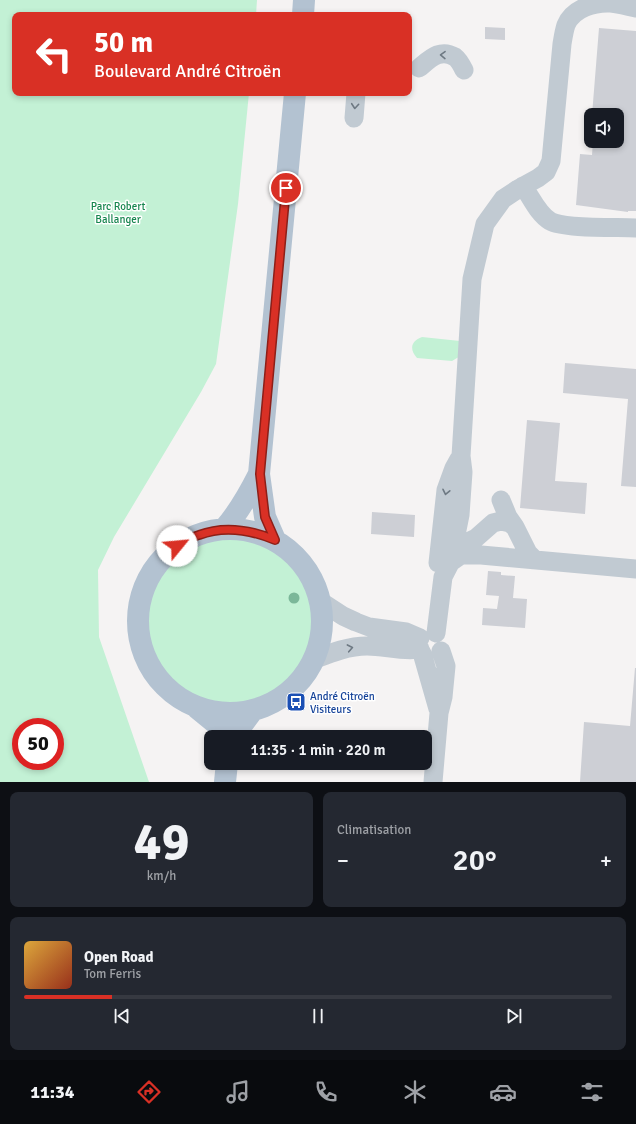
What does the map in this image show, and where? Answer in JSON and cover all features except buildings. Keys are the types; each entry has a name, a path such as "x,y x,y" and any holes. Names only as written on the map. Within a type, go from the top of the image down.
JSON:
{"main road":[{"path":"303,12 304,0"},
{"path":"275,540 265,517 260,474 295,96"},
{"path":"224,529 241,508 260,474"},
{"path":"194,706 223,713 253,710 268,705 295,687 313,660 321,637 322,625 320,601 316,586 299,560 288,549 275,540 259,533 224,529 200,534 177,546 167,554 151,575 145,587 141,601 139,615 141,643 145,656 156,675 170,691 194,706 219,726 220,730"},
{"path":"239,730 253,710"},
{"path":"225,782 226,770"}],"lane":[{"path":"447,570 438,563 446,490 454,468 461,456 472,279 478,247 485,224 504,199 546,172 551,161 562,44 566,25 572,16 579,10 594,4 611,3 636,7"},
{"path":"419,68 433,56 445,54 456,58 464,70"},
{"path":"354,118 356,96"},
{"path":"524,186 539,210 550,220 562,225 636,228"},
{"path":"434,781 438,712 425,643 447,570 459,546 476,538 490,526 501,521 510,523 515,527 528,553 535,560"},
{"path":"447,570 461,555 481,555 636,569"},
{"path":"320,601 343,616 369,627 406,632 425,643 430,656 434,656 441,651 446,666 443,697 438,712"},
{"path":"313,660 342,649 357,646 412,651 425,643"}],"green space":[{"name":"Parc Robert Ballanger","path":"0,0 257,0 256,12 12,12 12,96 249,96 238,204 216,364 201,392 114,537 98,570 99,637 149,782 0,782"},
{"path":"422,337 460,341 462,355 452,361 417,358 414,355 412,346 415,341"},
{"path":"230,536 254,540 269,546 283,555 295,567 304,581 310,596 314,620 310,644 304,659 295,673 283,685 269,694 254,700 230,704 206,700 191,694 177,685 165,673 156,659 150,644 146,620 150,596 156,581 165,567 177,555 191,546 206,540"}],"place":[{"name":"André Citroën Visiteurs","path":"296,702"}],"route":[{"path":"177,546 200,534 224,529 259,533 275,540 265,517 260,474 286,188"}]}
